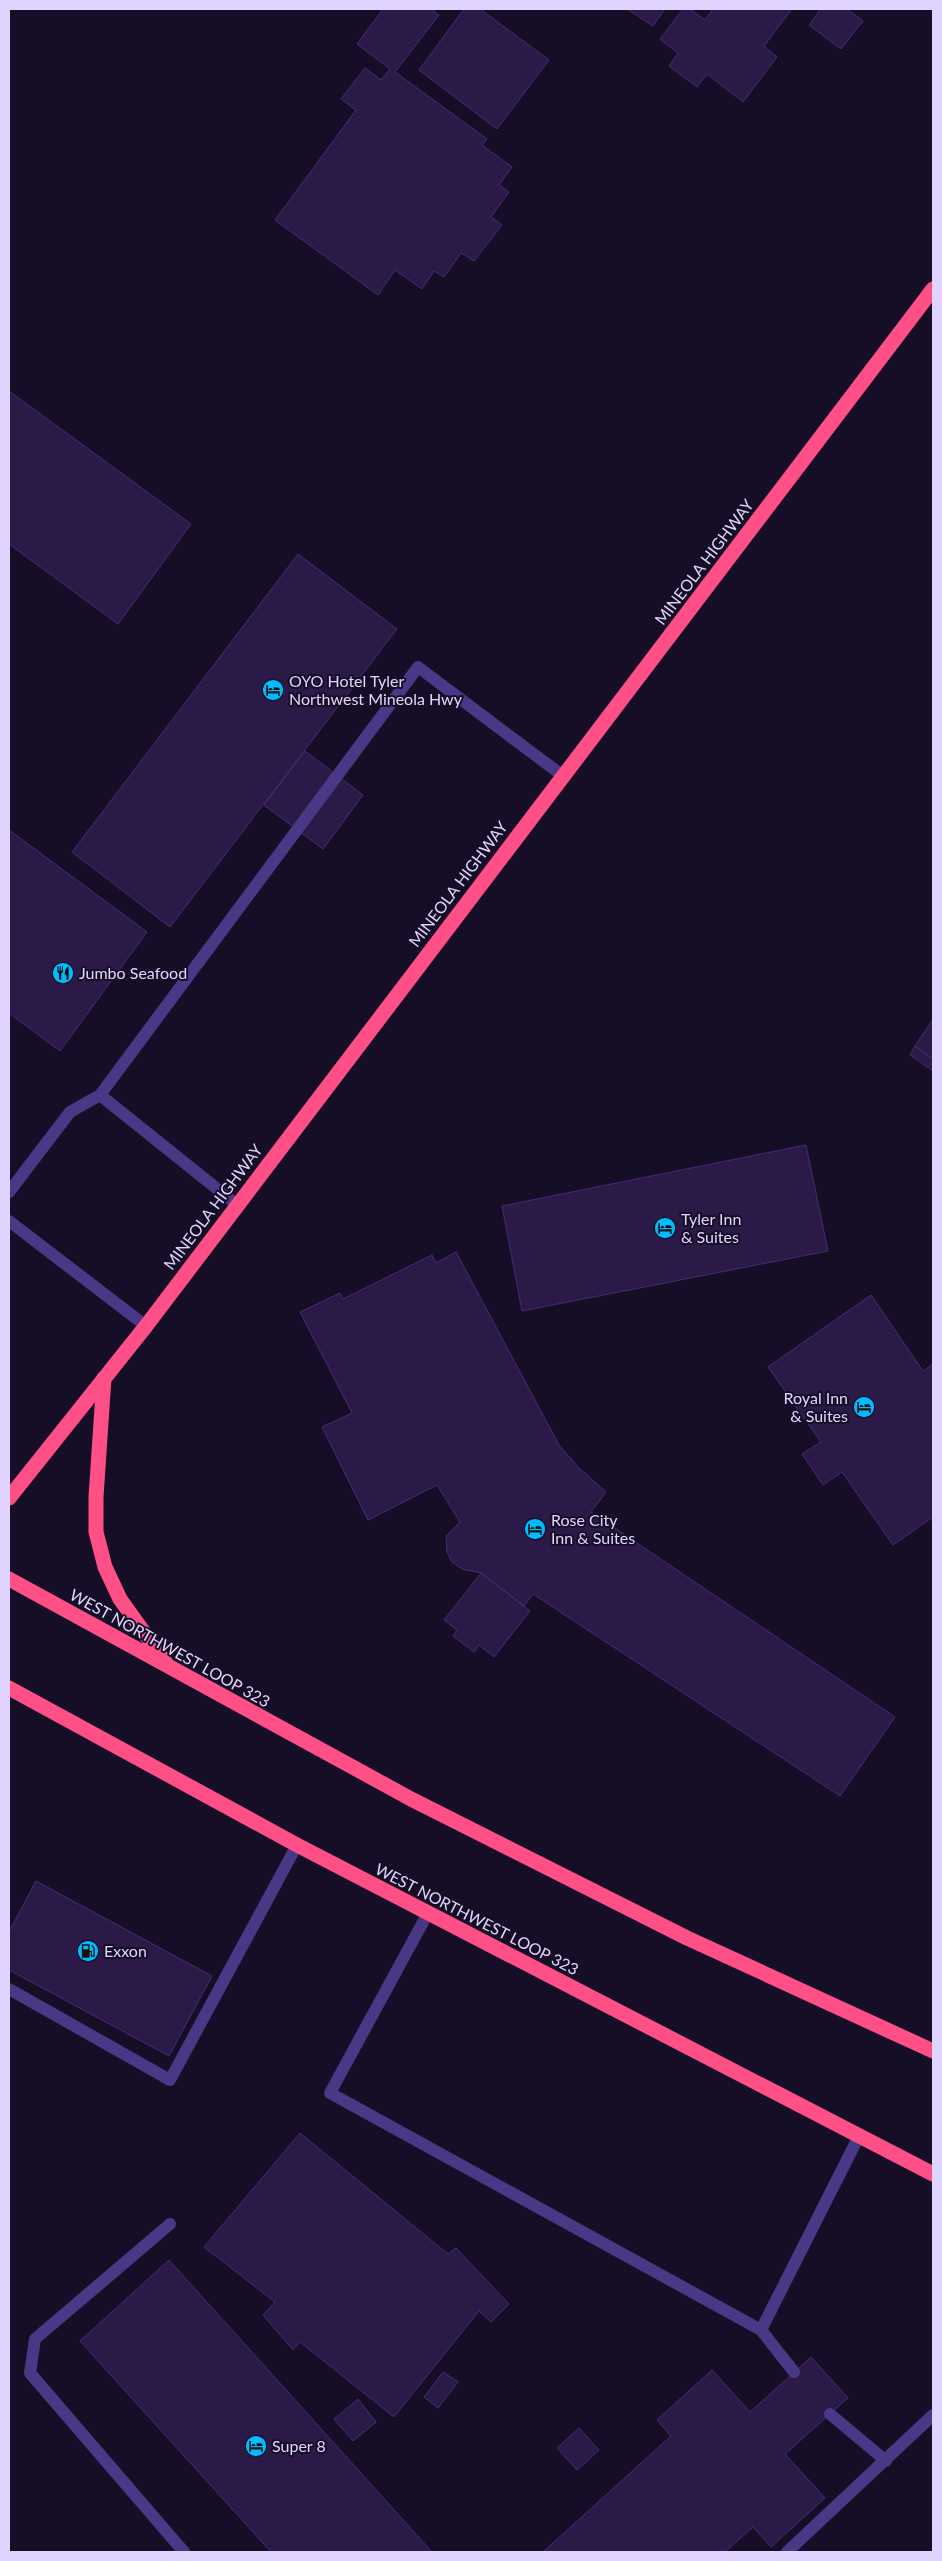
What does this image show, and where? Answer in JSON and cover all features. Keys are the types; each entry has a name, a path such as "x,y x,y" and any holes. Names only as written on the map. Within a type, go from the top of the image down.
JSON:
{"highway":[{"name":"MINEOLA HIGHWAY","path":"9,1498 146,1326 236,1204 933,289"},
{"path":"104,1378 96,1497 96,1532 106,1567 120,1599 170,1669"},
{"name":"WEST NORTHWEST LOOP 323","path":"9,1579 170,1669 411,1799 687,1938 933,2050"},
{"name":"WEST NORTHWEST LOOP 323","path":"9,1688 296,1845 933,2174"}],"lane":[{"path":"9,1192 70,1112 100,1095 418,668 563,776"},
{"path":"100,1095 236,1204"},
{"path":"9,1221 146,1326"},
{"path":"9,1988 170,2080 296,1845"},
{"path":"428,1913 330,2093 761,2330 794,2372"},
{"path":"761,2330 859,2136"},
{"path":"170,2224 34,2339 30,2373 184,2552"},
{"path":"830,2414 886,2462"},
{"path":"788,2552 886,2462 933,2415"}],"building":[{"path":"383,9 431,9 439,15 395,72 487,139 482,145 512,167 499,185 509,192 491,217 502,225 474,261 461,253 444,277 434,271 422,289 395,270 378,295 275,220 356,110 341,99 365,68 381,80 390,69 357,44"},
{"path":"464,9 480,9 549,60 497,129 419,70"},
{"path":"627,9 665,9 653,26"},
{"path":"683,9 690,9 705,20 713,9 792,9 764,46 777,57 743,102 707,74 697,87 669,66 678,53 660,39"},
{"path":"821,9 847,9 863,21 841,49 809,25"},
{"path":"9,391 191,524 118,624 9,544"},
{"name":"OYO Hotel Tyler Northwest Mineola Hwy","path":"298,554 397,629 170,927 72,852"},
{"path":"305,751 363,795 323,849 264,805"},
{"name":"Jumbo Seafood","path":"9,830 147,932 60,1051 9,1013"},
{"path":"933,1019 933,1059 915,1046"},
{"path":"915,1046 933,1059 933,1071 910,1055"},
{"name":"Tyler Inn & Suites","path":"806,1145 828,1251 522,1311 502,1206"},
{"name":"Rose City Inn & Suites","path":"456,1252 559,1445 578,1467 606,1492 591,1512 895,1717 840,1796 533,1594 524,1606 481,1573 462,1569 452,1562 447,1552 446,1536 460,1522 437,1485 368,1520 322,1427 352,1413 300,1312 340,1293 343,1299 432,1255 436,1263"},
{"name":"Royal Inn & Suites","path":"871,1295 923,1371 933,1364 933,1517 893,1545 842,1472 823,1485 802,1454 821,1442 768,1367"},
{"path":"481,1573 530,1611 494,1657 479,1645 474,1652 453,1636 457,1630 444,1620"},
{"name":"Exxon","path":"36,1881 212,1976 169,2056 9,1970 9,1932"},
{"path":"300,2133 448,2254 456,2248 509,2304 491,2322 479,2311 394,2417 300,2342 293,2350 263,2315 275,2302 204,2247"},
{"name":"Super 8","path":"169,2260 432,2552 271,2552 80,2341"},
{"path":"811,2357 848,2398 785,2454 825,2498 771,2547 753,2527 725,2552 543,2552 671,2436 657,2420 712,2370 750,2412"},
{"path":"443,2372 458,2382 438,2408 424,2397"},
{"path":"358,2399 376,2422 353,2441 334,2419"},
{"path":"579,2428 599,2450 577,2470 557,2448"}],"place":[{"name":"OYO Hotel Tyler Northwest Mineola Hwy","path":"273,690"},
{"name":"Jumbo Seafood","path":"63,973"},
{"name":"Tyler Inn & Suites","path":"665,1228"},
{"name":"Royal Inn & Suites","path":"864,1407"},
{"name":"Rose City Inn & Suites","path":"535,1529"},
{"name":"Exxon","path":"88,1951"},
{"name":"Super 8","path":"256,2446"}]}
